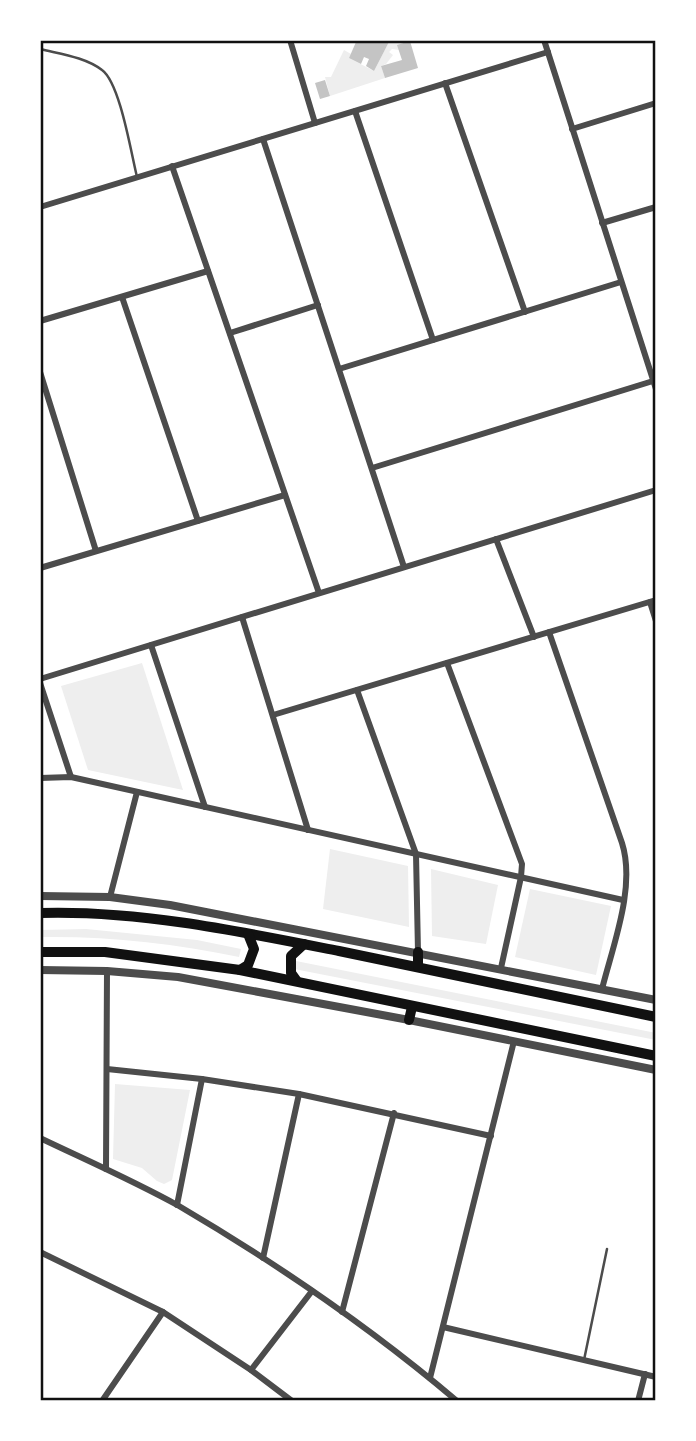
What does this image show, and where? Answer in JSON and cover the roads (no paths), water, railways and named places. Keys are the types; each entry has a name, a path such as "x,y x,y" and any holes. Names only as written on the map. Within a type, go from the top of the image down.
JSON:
{"main road":[{"path":"40,913 110,915 248,934 656,1017"},
{"path":"240,970 248,965 254,949 248,934"},
{"path":"296,980 291,973 291,956 304,944"},
{"path":"40,952 105,952 240,970 656,1056"},
{"path":"418,952 418,967"},
{"path":"409,1020 412,1007"}],"street":[{"path":"290,40 315,123"},
{"path":"544,40 656,389"},
{"path":"40,207 548,52"},
{"path":"445,83 525,312"},
{"path":"572,129 656,103"},
{"path":"355,111 433,340"},
{"path":"263,139 404,567"},
{"path":"172,166 319,593"},
{"path":"602,223 656,207"},
{"path":"40,321 208,271"},
{"path":"339,369 621,282"},
{"path":"122,297 198,520"},
{"path":"230,333 318,305"},
{"path":"40,372 96,551"},
{"path":"372,468 653,381"},
{"path":"71,777 40,681 656,490"},
{"path":"40,568 285,495"},
{"path":"496,539 534,637"},
{"path":"273,715 653,601 656,621"},
{"path":"242,617 308,830"},
{"path":"549,632 625,853 627,875 623,901 602,989"},
{"path":"151,645 205,807"},
{"path":"447,663 520,857 521,878 501,968"},
{"path":"357,690 416,854 418,952"},
{"path":"40,778 71,777 623,901"},
{"path":"110,897 137,792"},
{"path":"40,896 110,897 170,905 656,1000"},
{"path":"40,970 107,971 178,977 656,1070"},
{"path":"106,1169 107,971"},
{"path":"430,1378 514,1041"},
{"path":"107,1069 201,1079 299,1094 491,1136"},
{"path":"177,1205 201,1079"},
{"path":"263,1258 299,1094"},
{"path":"342,1312 394,1113"},
{"path":"40,1138 177,1205 263,1258 342,1312 457,1401"},
{"path":"40,1252 163,1312 251,1370 292,1401"},
{"path":"251,1370 312,1290"},
{"path":"102,1401 163,1312"},
{"path":"443,1327 656,1377"},
{"path":"638,1401 645,1374"}],"lane":[{"path":"40,49 85,61 104,71 115,88 136,177"},
{"path":"584,1360 607,1249"}]}
